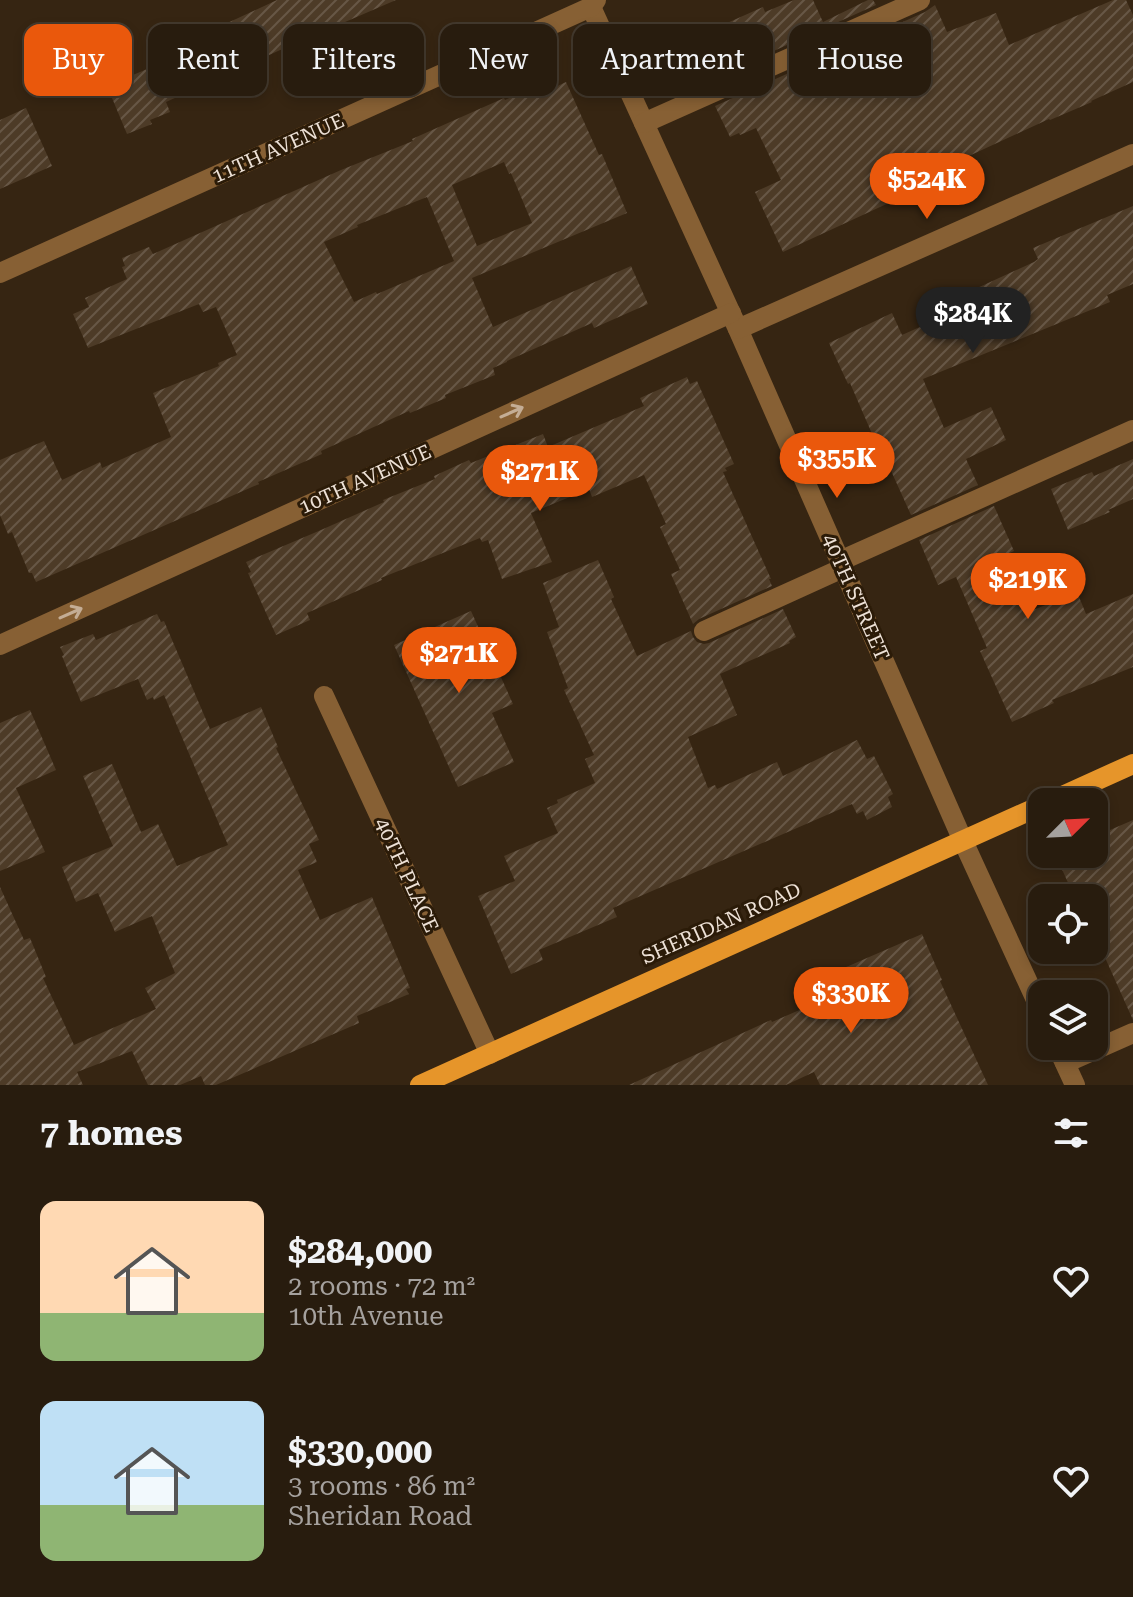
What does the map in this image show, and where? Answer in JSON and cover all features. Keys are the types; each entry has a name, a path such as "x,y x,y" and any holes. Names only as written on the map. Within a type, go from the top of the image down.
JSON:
{"main road":[{"path":"1080,788 1133,764"},
{"name":"SHERIDAN ROAD","path":"420,1085 1028,811"}],"street":[{"path":"644,123 920,0"},
{"name":"40TH STREET","path":"594,3 644,123 1028,983"},
{"name":"11TH AVENUE","path":"0,273 594,3"},
{"name":"10TH AVENUE","path":"0,645 734,321 1133,154"},
{"path":"704,631 841,564 1133,430"},
{"name":"40TH PLACE","path":"324,696 490,1054"},
{"path":"1108,1041 1133,1033"},
{"path":"1063,1060 1075,1085"}],"building":[{"path":"277,0 396,0 340,24 283,24 283,49 267,56 267,24 225,24"},
{"path":"794,0 813,0 823,22 868,0 873,0 876,5 834,24 789,24 789,44 773,51 773,24 725,24 763,7 765,12"},
{"path":"1113,0 1126,0 1133,15 1133,82 889,193 893,201 783,252 755,192 781,180 756,128 730,137 715,106 737,96 773,96 773,80 789,73 789,96 931,96 931,24 898,24 935,5 947,32 996,13 1009,45"},
{"path":"148,69 148,96 179,96 166,102 170,112 150,120 152,124 127,134 111,96 132,96 132,75"},
{"path":"566,82 627,213 472,278 493,327 631,266 648,304 594,328 592,323 507,361 493,368 495,375 445,395 446,398 409,411 321,451 322,454 259,484 36,582 29,573 12,532 8,534 0,515 0,460 44,441 62,480 100,462 102,468 171,437 153,393 219,366 218,363 237,355 216,307 203,312 199,304 88,348 73,314 89,307 85,298 127,279 122,258 149,247 153,254 514,96 557,96 557,86","holes":["504,162 532,223 477,246 452,185","427,197 454,261 354,302 324,242"]},
{"path":"26,108 52,166 0,189 0,120"},
{"path":"1133,206 1133,284 1107,295 1110,302 923,379 944,428 991,407 1006,440 966,459 978,485 911,515 829,343 892,313 902,335 980,300 975,289 1038,259 1033,248"},
{"path":"687,377 690,384 697,381 734,464 723,472 772,586 693,624 671,574 680,570 660,527 666,524 644,475 592,497 589,489 531,513 552,562 502,579 488,540 482,542 480,538 381,578 307,613 310,620 276,635 246,562 435,479 434,476 469,460 471,463 543,434 548,447 644,406 640,398"},
{"path":"1133,459 1133,499 1068,530 1051,489 1092,472 1094,476"},
{"path":"994,506 1014,551 1001,557 1026,613 1077,592 1086,614 1133,594 1133,667 1052,700 1054,703 1012,722 980,651 987,648 956,577 938,585 919,540"},
{"path":"598,560 614,597 611,599 637,656 691,631 697,642 709,643 783,609 796,637 790,643 720,674 737,715 688,737 708,788 715,785 717,789 777,762 783,776 857,740 867,759 874,756 893,794 888,797 892,807 867,820 863,811 857,814 852,804 613,908 617,917 539,950 543,960 511,974 478,896 515,881 504,856 558,833 547,808 558,803 557,800 595,783 585,759 594,755 564,690 568,688 547,632 559,627 543,583"},
{"path":"471,611 513,704 492,713 514,762 458,787 394,645"},
{"path":"157,614 161,622 164,621 210,729 261,707 276,748 319,840 309,844 317,862 298,870 320,920 372,897 410,988 406,989 409,994 357,1016 359,1023 216,1085 205,1085 201,1076 180,1085 148,1085 132,1051 77,1072 83,1085 0,1085 0,887 24,940 30,938 46,977 43,978 74,1045 156,1009 145,988 175,973 152,916 115,932 98,893 76,902 62,867 113,846 83,776 112,764 141,832 158,824 177,866 228,845 164,695 147,700 138,679 81,702 62,656 60,647 93,634 96,640"},
{"path":"30,710 56,770 16,788 45,852 0,871 0,723"},
{"path":"1133,820 1133,1020 1108,964 1108,884 1069,884 1061,868 1108,868 1108,831"},
{"path":"922,934 988,1085 820,1085 814,1072 786,1085 629,1085 852,987 844,968"}]}
